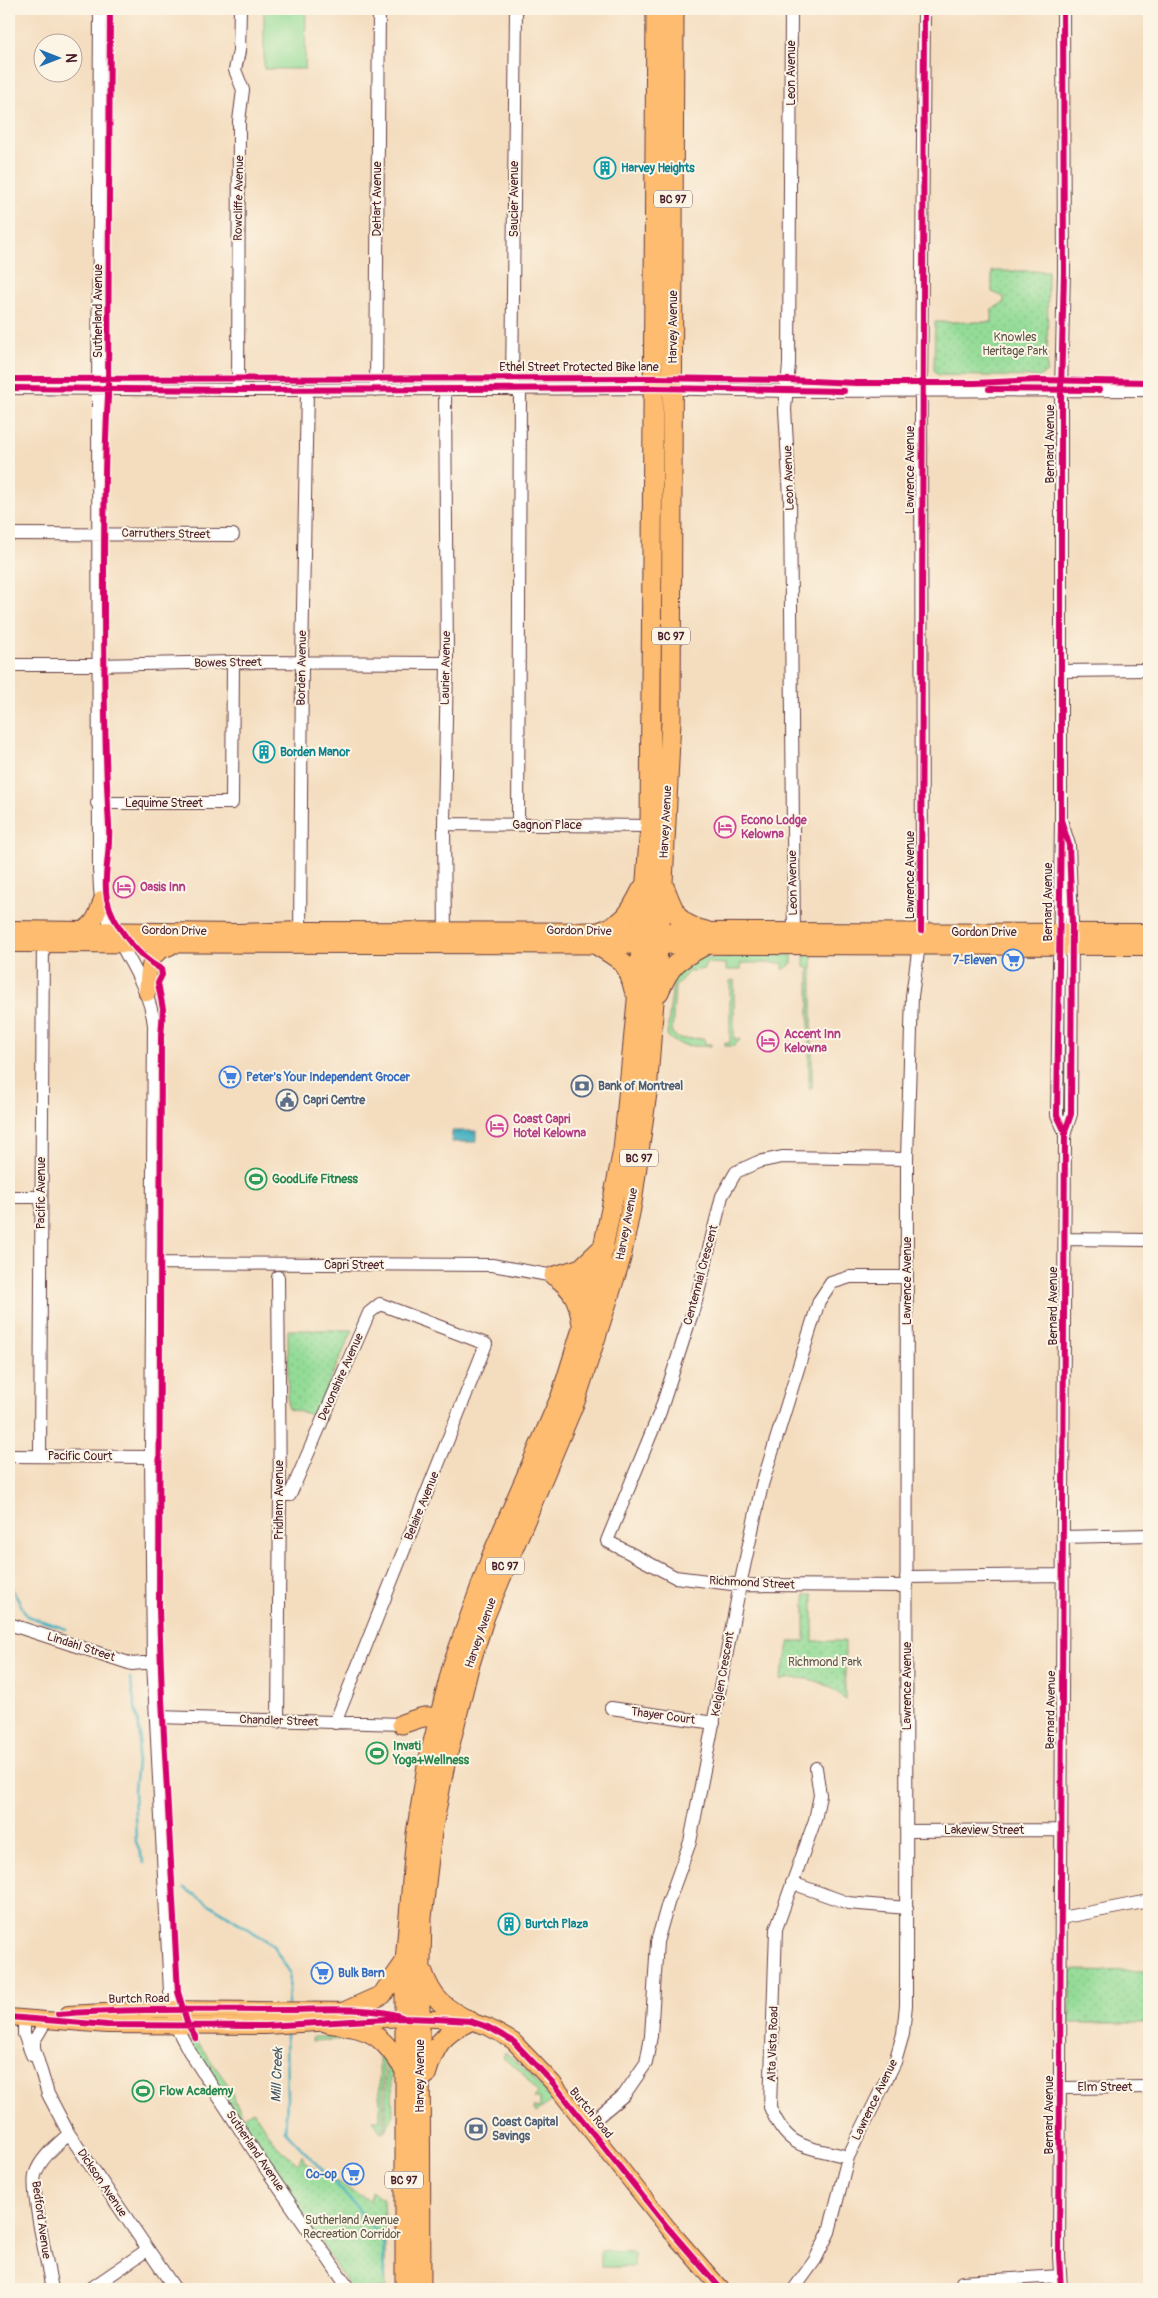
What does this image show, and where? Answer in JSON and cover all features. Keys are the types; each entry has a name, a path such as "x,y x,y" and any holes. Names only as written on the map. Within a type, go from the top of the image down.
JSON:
{"highway":[{"name":"Harvey Avenue","path":"405,2289 405,2070 412,2018 416,1834 427,1766 452,1667 481,1585 561,1396 595,1287 623,1150 646,1003 655,882 671,720 656,9"},
{"name":"Harvey Avenue","path":"655,882 650,826 674,9"},
{"path":"655,882 679,919 705,939 677,960 646,1003 630,970 598,939 624,919 655,882"},
{"name":"Harvey Avenue","path":"413,1962 422,1918 432,1832 451,1738 469,1667 485,1616 570,1414 620,1258 632,1202 647,1094 646,1003"},
{"path":"554,1276 581,1268 604,1246"},
{"path":"554,1276 578,1280 595,1287 602,1295 605,1309"},
{"path":"554,1276 571,1290 578,1302 583,1327"},
{"path":"402,1724 433,1716 438,1718 451,1738"},
{"path":"402,1724 409,1726 420,1737 427,1766"},
{"path":"346,2011 382,1995 413,1962 430,1991 439,2002 453,2014 470,2022"},
{"name":"Harvey Avenue","path":"412,2018 421,2093 421,2289"},
{"path":"421,2093 432,2053 442,2039 452,2030 470,2022"},
{"path":"328,2023 369,2030 387,2044 405,2070"}],"main road":[{"path":"82,930 88,927 95,918 102,899"},
{"name":"Gordon Drive","path":"9,929 43,937 124,946 176,946 300,938"},
{"name":"Gordon Drive","path":"9,944 82,930 300,938 598,939 1066,939 1149,932"},
{"name":"Gordon Drive","path":"1066,939 1149,947"},
{"path":"146,994 152,960 160,950 176,946"},
{"name":"Burtch Road","path":"16,2017 96,2011 174,2017 265,2018 304,2017 346,2011 388,2012 412,2018"},
{"name":"Burtch Road","path":"16,2017 108,2025 174,2017"},
{"name":"Burtch Road","path":"304,2017 328,2023 412,2018 470,2022 488,2027 513,2041 553,2083 668,2228 721,2289"}],"street":[{"name":"Sutherland Avenue","path":"100,9 97,803 99,870 102,899 146,994 154,1025 151,1457 153,1662 174,2017 194,2058 349,2289"},
{"name":"Rowcliffe Avenue","path":"238,390 239,121 243,90 235,70 240,47 240,9"},
{"name":"DeHart Avenue","path":"376,390 379,9"},
{"name":"Saucier Avenue","path":"516,9 518,824"},
{"name":"Leon Avenue","path":"791,9 789,364 786,391 790,498 794,939"},
{"name":"Lawrence Avenue","path":"794,2289 815,2260 829,2232 848,2157 895,2062 903,2034 906,2005 907,1159 912,996 920,939 924,9"},
{"name":"Bernard Avenue","path":"1061,2283 1061,1830 1065,1132 1058,1115 1069,845 1061,820 1061,390 1064,272 1063,9"},
{"path":"9,388 238,390 663,389 786,391 1149,390"},
{"name":"Borden Avenue","path":"300,938 302,662 307,390"},
{"name":"Laurier Avenue","path":"445,390 447,663 444,824 445,938"},
{"name":"Carruthers Street","path":"9,534 233,535"},
{"name":"Lequime Street","path":"97,803 232,803 233,662"},
{"name":"Bowes Street","path":"9,664 447,663"},
{"path":"1061,671 1149,670"},
{"name":"Gagnon Place","path":"444,824 650,826"},
{"name":"Pacific Avenue","path":"40,1456 43,937"},
{"name":"Centennial Crescent","path":"606,1541 660,1412 696,1301 722,1196 736,1172 758,1162 782,1157 907,1159"},
{"path":"9,1197 41,1197"},
{"path":"1065,1239 1149,1240"},
{"name":"Capri Street","path":"153,1264 492,1265 554,1276"},
{"name":"Pridham Avenue","path":"278,1277 280,1494 278,1722"},
{"name":"Kelglen Crescent","path":"588,2125 624,2095 646,2063 651,2036 657,1942 668,1903 690,1842 740,1585 762,1485 819,1301 831,1283 850,1277 907,1277"},
{"name":"Devonshire Avenue","path":"280,1494 290,1494 369,1313 380,1304 431,1322"},
{"name":"Belaire Avenue","path":"336,1723 486,1344 431,1322"},
{"name":"Pacific Court","path":"9,1456 151,1457"},
{"path":"1063,1537 1149,1535"},
{"name":"Richmond Street","path":"606,1541 675,1577 740,1585 907,1582 1063,1576"},
{"name":"Lindahl Street","path":"9,1624 132,1664 153,1662"},
{"name":"Thayer Court","path":"611,1708 714,1723"},
{"name":"Chandler Street","path":"156,1717 278,1722 402,1724"},
{"name":"Alta Vista Road","path":"816,1768 820,1796 815,1820 776,1930 770,2107 778,2127 796,2144 848,2157"},
{"name":"Lakeview Street","path":"907,1831 1061,1830"},
{"path":"792,1883 848,1902 907,1908"},
{"path":"1062,1918 1149,1901"},
{"name":"Dickson Avenue","path":"16,2017 26,2044 40,2071"},
{"name":"Dickson Avenue","path":"47,2019 34,2041 34,2048 48,2094 69,2134 175,2289"},
{"name":"Elm Street","path":"1061,2088 1149,2087"},
{"name":"Bedford Avenue","path":"52,2289 36,2198 35,2176 42,2160 69,2134"},
{"path":"90,2289 147,2250"},
{"path":"962,2282 1061,2283"}],"green space":[{"path":"264,9 306,9 305,69 264,69"},
{"name":"Knowles Heritage Park","path":"992,271 1048,271 1047,372 1039,377 938,375 934,370 935,322 992,322 992,309 1004,303 1004,297 992,292"},
{"path":"730,955 792,955 792,963 783,969 783,963 741,963 741,970 726,970 726,964 706,963 704,969 688,972 675,987 672,1033 679,1039 704,1038 705,1044 711,1044 711,1046 681,1044 671,1039 667,1035 674,974 703,956 705,958 730,958"},
{"path":"804,955 812,955 812,1088 809,1089 809,968 804,967"},
{"path":"734,980 734,1039 741,1039 734,1046 725,1046 725,1043 730,1043 730,981"},
{"path":"288,1330 353,1330 314,1415 288,1409"},
{"name":"Richmond Park","path":"805,1595 813,1595 813,1641 845,1641 845,1700 831,1688 816,1681 799,1678 780,1680 790,1641 805,1641"},
{"path":"1070,1970 1149,1971 1149,2023 1070,2023"},
{"name":"Sutherland Avenue Recreation Corridor","path":"193,2036 227,2083 243,2117 253,2111 277,2146 298,2164 302,2155 305,2163 370,2201 371,2191 384,2199 386,2289 351,2289 234,2112 188,2038"},
{"path":"360,2036 383,2050 384,2132 381,2132 373,2120 380,2120 379,2052 374,2046 358,2041 312,2041 313,2037"},
{"path":"505,2052 529,2073 551,2101 536,2113 533,2108 540,2108 540,2098 534,2098 538,2093 522,2072 503,2058"},
{"path":"386,2054 391,2063 393,2114 386,2131"},
{"path":"601,2251 634,2252 634,2267 601,2267"}],"water":[{"path":"452,1131 476,1131 476,1142 452,1142"}],"waterway":[{"name":"Mill Creek","path":"9,1587 27,1616 66,1629"},
{"name":"Mill Creek","path":"130,1678 140,1734 134,1790 136,1842 144,1863"},
{"name":"Mill Creek","path":"184,1888 272,1944 290,1973 288,2005"},
{"name":"Mill Creek","path":"286,2031 287,2098 285,2131 349,2198 383,2241 384,2279"}],"cycle path":[{"path":"110,9 108,397 104,562 105,723 109,831 106,892 110,909 121,929 135,948 152,964 161,969 162,975 158,983 163,1009 161,1038 159,1608 162,1699 178,1992 188,2025 196,2038"},
{"path":"921,931 924,9"},
{"path":"1063,9 1064,272 1061,390 1061,820 1057,1115 1065,1132"},
{"name":"Ethel Street Protected Bike lane","path":"9,379 654,378 857,383 975,383 1037,380 1149,382"},
{"path":"9,388 238,390 654,388 844,391"},
{"path":"989,389 1099,390"},
{"path":"1061,820 1069,845 1072,923 1071,1114 1065,1132 1059,2256 1061,2289"},
{"path":"58,2014 142,2010 343,2009 376,2011 402,2017"},
{"path":"9,2017 107,2025 265,2026 404,2018 470,2021 488,2027 513,2041 553,2083 668,2228 721,2289"}],"place":[{"name":"Harvey Heights","path":"605,168"},
{"name":"Borden Manor","path":"264,752"},
{"name":"Econo Lodge Kelowna","path":"725,827"},
{"name":"Oasis Inn","path":"124,887"},
{"name":"7-Eleven","path":"1013,960"},
{"name":"Accent Inn Kelowna","path":"768,1041"},
{"name":"Peter's Your Independent Grocer","path":"230,1077"},
{"name":"Bank of Montreal","path":"582,1086"},
{"name":"Capri Centre","path":"287,1100"},
{"name":"Coast Capri Hotel Kelowna","path":"497,1126"},
{"name":"GoodLife Fitness","path":"256,1179"},
{"name":"Invati Yoga+Wellness","path":"377,1753"},
{"name":"Burtch Plaza","path":"509,1924"},
{"name":"Bulk Barn","path":"322,1973"},
{"name":"Flow Academy","path":"143,2091"},
{"name":"Coast Capital Savings","path":"476,2129"},
{"name":"Co-op","path":"353,2174"}]}
